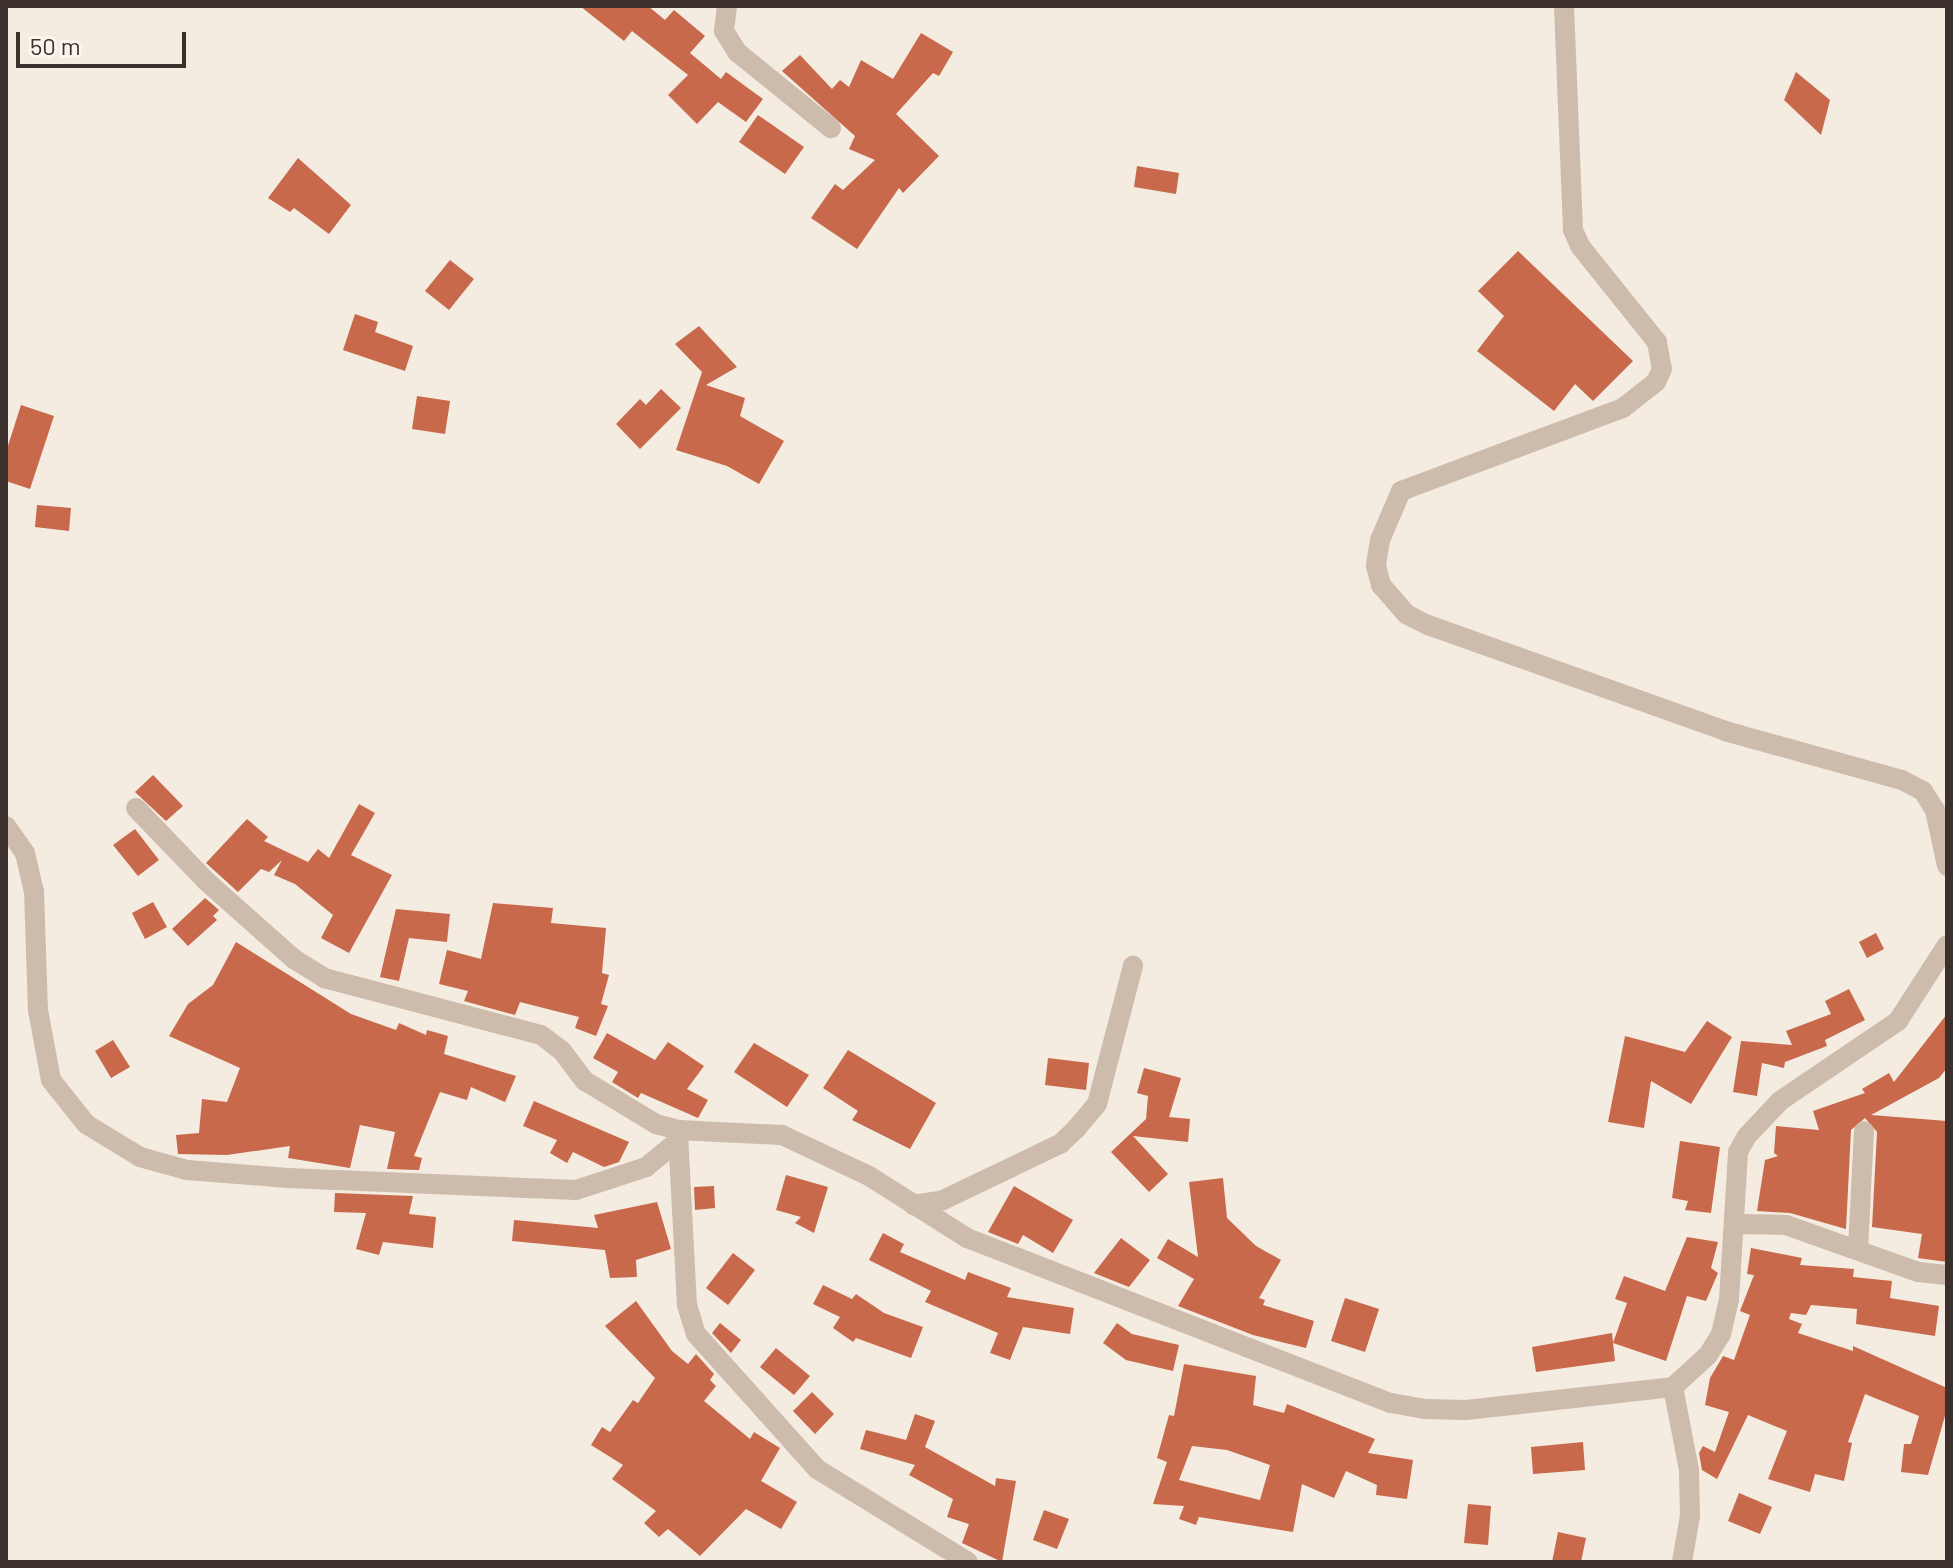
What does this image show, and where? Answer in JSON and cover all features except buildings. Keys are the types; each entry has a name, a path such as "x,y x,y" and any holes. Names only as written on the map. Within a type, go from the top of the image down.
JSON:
{"street":[{"path":"727,6 724,31 737,52 831,128"},
{"path":"1564,6 1573,230 1580,246 1657,342 1662,369 1656,382 1623,408 1401,491 1380,540 1376,566 1381,585 1406,614 1428,625 1725,731 1902,780 1923,791 1935,810 1947,866"},
{"path":"136,808 205,880 294,959 324,978 541,1035 562,1051 585,1081 630,1112 676,1137 782,1135 836,1157 967,1238 1391,1403 1466,1410 1673,1387 1708,1355 1721,1334 1735,1224 1738,1152 1760,1118 1898,1021 1947,945"},
{"path":"6,826 25,853 34,891 38,1010 51,1080 86,1124 140,1157 187,1170 288,1178 576,1190 646,1167 676,1137"},
{"path":"913,1205 943,1200 1060,1144 1076,1129 1097,1104 1133,966"},
{"path":"1858,1249 1864,1131"},
{"path":"676,1137 687,1305 696,1334 817,1469 968,1562"},
{"path":"1735,1224 1786,1225 1918,1272 1947,1275"},
{"path":"1673,1387 1689,1470 1690,1516 1682,1562"}]}
